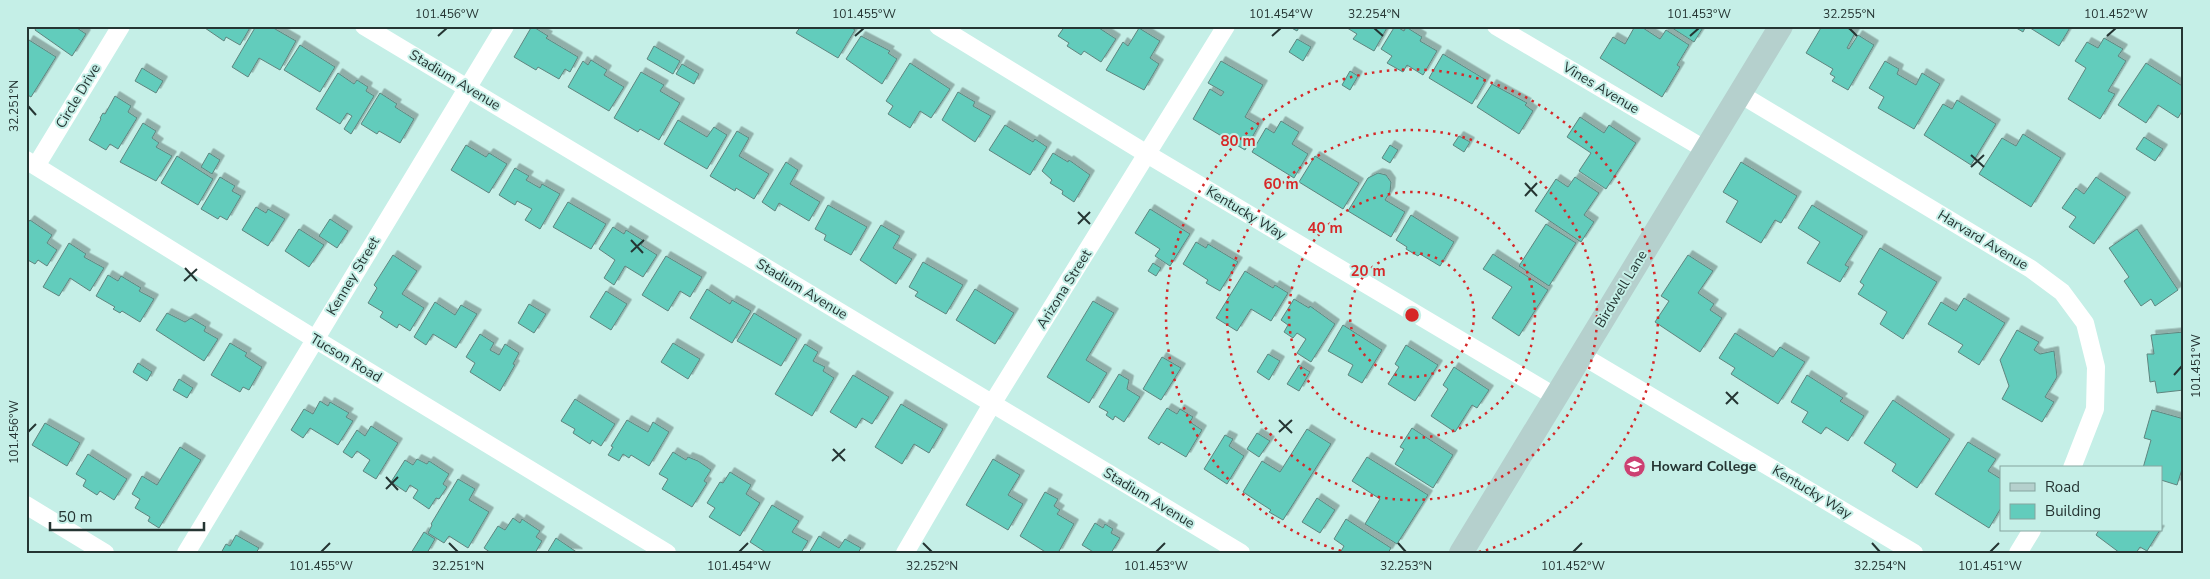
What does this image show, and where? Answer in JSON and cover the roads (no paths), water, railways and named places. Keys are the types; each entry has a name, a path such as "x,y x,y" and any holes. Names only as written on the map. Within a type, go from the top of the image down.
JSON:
{"main road":[{"name":"Birdwell Lane","path":"1461,553 1781,26"}],"street":[{"name":"Circle Drive","path":"31,163 121,26"},
{"name":"Stadium Avenue","path":"364,26 1241,553"},
{"name":"Kenney Street","path":"186,553 505,26"},
{"name":"Kentucky Way","path":"938,26 1147,154 1556,396"},
{"name":"Arizona Street","path":"905,553 992,404 1226,26"},
{"name":"Vines Avenue","path":"1496,26 1706,150"},
{"name":"Harvard Avenue","path":"1740,94 2032,269 2062,292 2085,323 2096,368 2095,409 2073,466"},
{"name":"Tucson Road","path":"31,163 315,339 667,553"},
{"name":"Kentucky Way","path":"1581,355 1914,553"},
{"path":"26,505 105,553"},
{"path":"2018,553 2031,532"}],"place":[{"name":"Howard College","path":"1635,466"}]}
